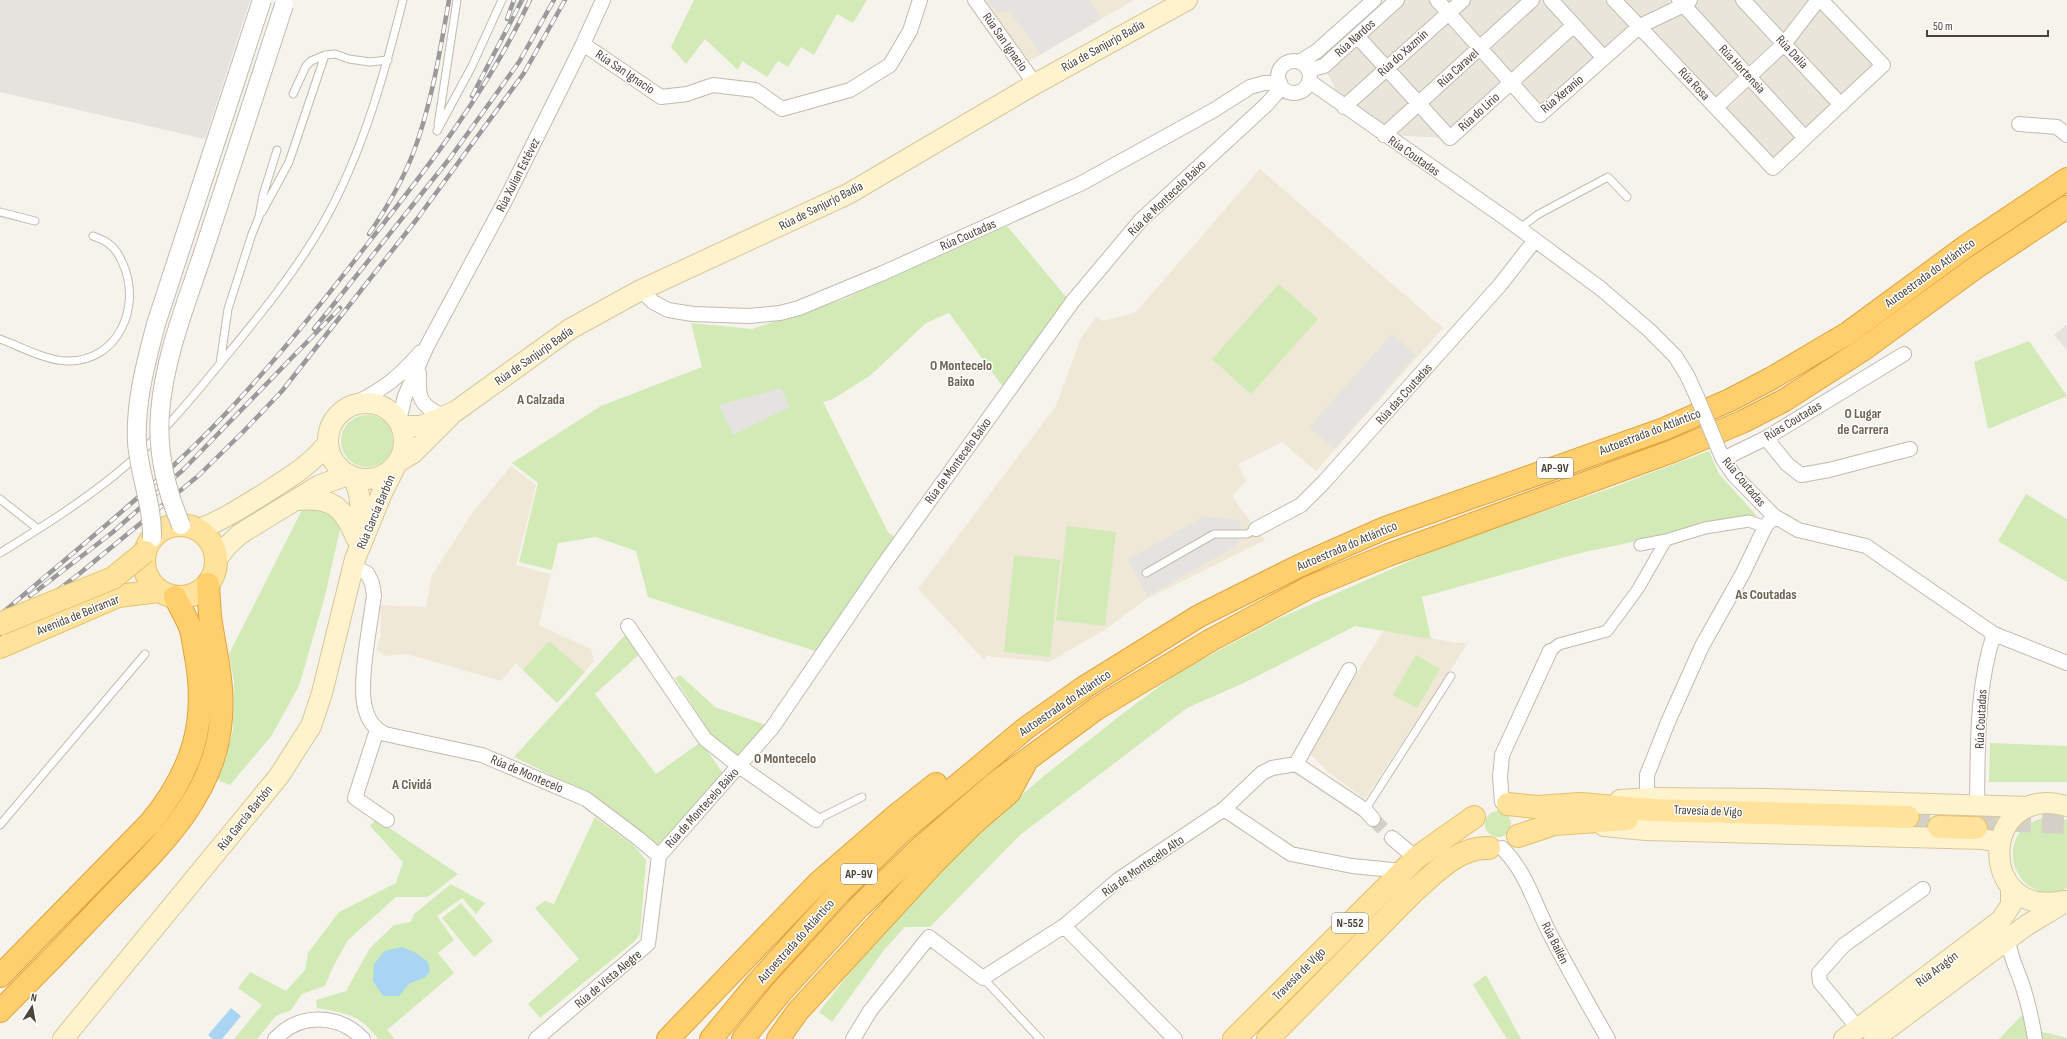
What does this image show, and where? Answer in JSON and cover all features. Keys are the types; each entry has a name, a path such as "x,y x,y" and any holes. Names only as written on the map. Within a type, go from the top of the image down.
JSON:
{"highway":[{"name":"Autoestrada do Atlántico","path":"712,1039 758,982 855,878 900,833 1026,728 1083,688 1199,616 1298,566 1385,528 1664,429 1730,400 1772,378 1848,333 1965,247 2067,180"},
{"name":"Autoestrada do Atlántico","path":"743,1039 781,992 858,908 925,844 994,784 1096,709 1211,640 1310,587 1388,555 1674,451 1742,422 1783,401 1861,351 1975,268 2067,207"},
{"path":"0,1010 168,837 201,788 213,758 220,730 222,706 222,679 211,622 208,584"},
{"path":"0,976 150,823 167,802 181,778 192,752 199,726 200,679 190,627 167,594"},
{"name":"AP-9V","path":"668,1039 724,983 768,934 818,884 893,818 962,763 1026,728"},
{"path":"778,1039 798,1011 934,863 973,824 1009,793 1028,758"},
{"name":"AP-9V","path":"685,1039 724,983"}],"main road":[{"name":"Rúa de Sanjurjo Badía","path":"400,423 421,426 449,414 570,329 641,290 848,194 1035,84 1187,0"},
{"path":"328,443 317,457 299,472 222,520 189,528 165,528 148,545 144,563 146,574 151,583 167,594 193,595 208,584 212,577 216,560 227,546 240,534 332,480 351,476 368,479 378,477 397,464 404,451 405,438 400,423 390,411 379,405 367,402 354,404 343,410 334,419 329,430 328,443 331,456 338,467 351,476"},
{"name":"Rúa de Sanjurjo Badía","path":"397,464 413,454 449,414"},
{"name":"Rúa García Barbón","path":"63,1039 279,776 311,726 317,711 354,563 382,493 397,464"},
{"name":"Rúa García Barbón","path":"351,476 358,487 361,500 361,514 356,538 354,563"},
{"path":"297,500 315,498 334,504 344,513 356,538"},
{"path":"189,528 210,543 216,560"},
{"name":"Avenida de Beiramar","path":"0,624 112,578 148,545"},
{"name":"Avenida de Beiramar","path":"0,647 118,596 167,594"},
{"name":"N-552","path":"1579,813 1651,798 1767,799 1976,817 2028,807"},
{"name":"N-552","path":"1474,817 1482,806 1496,801 1505,803"},
{"path":"1474,817 1474,832 1477,839 1503,844 1521,822 1518,814 1505,803"},
{"name":"Travesía de Vigo","path":"1505,803 1639,819 1909,821"},
{"path":"2067,806 2048,803 2028,807 2008,822 2002,833 1999,845 2000,868 2011,887 2023,897 2037,902 2053,903 2067,900"},
{"path":"1579,813 1646,830 1983,839 1993,841 1999,845"},
{"name":"Travesía de Vigo","path":"1268,1039 1413,892 1457,856 1471,849 1503,844 1579,813"},
{"name":"Travesía de Vigo","path":"1234,1039 1409,864 1474,817"},
{"path":"1940,822 1976,817"},
{"name":"Rúa Aragón","path":"1859,1036 2001,920 2011,905 2011,887"},
{"name":"Rúa Aragón","path":"1859,1036 2067,900"}],"street":[{"path":"148,545 152,521 141,474 137,441 139,399 146,361 158,316 262,0"},
{"name":"Rúa Xulian Estévez","path":"427,346 505,201 583,44 602,0"},
{"name":"Rúa San Ignacio","path":"583,44 661,97 687,94 713,85 755,90 782,109 850,90 890,65 910,30 920,0"},
{"name":"Rúa San Ignacio","path":"974,0 1035,84"},
{"path":"1306,71 1294,61 1282,66 1279,73 1281,85 1291,92 1297,92 1307,87 1306,71 1325,45 1374,0"},
{"name":"Rúa Nardos","path":"1306,71 1324,66 1397,0"},
{"name":"Rúa Xeranio","path":"1437,0 1540,115 1640,26 1684,2"},
{"name":"Rúa do Xazmín","path":"1344,107 1463,0"},
{"name":"Rúa Caravel","path":"1384,135 1532,0"},
{"path":"1551,0 1604,58"},
{"name":"Rúa Rosa","path":"1614,0 1773,168 1805,138"},
{"name":"Rúa Dalia","path":"1743,0 1841,105"},
{"path":"1716,107 1784,44 1820,0 1883,65 1805,138"},
{"path":"189,528 172,504 161,450 160,413 163,390 179,328 286,2"},
{"name":"Rúa Hortensia","path":"1684,2 1805,138"},
{"name":"Rúa do Lirio","path":"1357,36 1450,138 1574,25"},
{"name":"Rúa Coutadas","path":"1306,71 1344,107 1535,240 1600,288 1666,346 1681,365 1697,397 1721,455 1769,522 1866,546 1994,634 2067,663"},
{"name":"Rúa Coutadas","path":"641,290 653,302 668,310 693,314 749,316 780,313 799,308 883,273 1082,183 1214,110 1250,87 1264,83 1281,85"},
{"name":"Rúa de Montecelo Baixo","path":"659,856 772,728 884,564 1073,301 1141,220 1266,105 1281,85"},
{"path":"2019,124 2057,127 2067,135"},
{"name":"Rúa das Coutadas","path":"1256,529 1301,505 1324,482 1500,285 1535,240"},
{"path":"400,423 405,396 427,346"},
{"path":"354,404 391,383 400,376 427,346"},
{"name":"Rúas Coutadas","path":"1721,455 1766,438 1904,354"},
{"path":"420,364 418,390 424,405 430,410 449,414"},
{"path":"1766,438 1787,464 1801,475 1829,470 1910,449"},
{"path":"1640,545 1666,540 1705,528 1749,521 1769,522 1743,574 1702,646 1658,747 1647,776 1647,792 1651,798"},
{"path":"1505,803 1500,777 1502,755 1550,650 1558,644 1607,631 1638,588 1666,540"},
{"path":"354,563 367,573 372,583 374,594 363,686 365,710 377,730 355,798 387,820"},
{"path":"628,626 705,739 739,766 816,820"},
{"name":"Rúa Coutadas","path":"1976,817 1982,692 1986,658 1994,634"},
{"path":"1349,670 1296,764 1369,814"},
{"name":"Rúa de Montecelo","path":"377,730 385,734 482,755 586,800 640,839 659,856"},
{"name":"Rúa de Montecelo Alto","path":"983,978 1064,926 1118,880 1224,809 1262,773 1272,768 1296,764"},
{"path":"1224,809 1291,854 1352,866 1409,864 1398,844 1392,838"},
{"name":"Rúa Bailén","path":"1503,844 1526,881 1549,933 1608,1039"},
{"name":"Rúa de Vista Alegre","path":"536,1039 648,944 659,856"},
{"path":"1859,1036 1820,982 1819,973 1844,945 1923,889"},
{"path":"1064,926 1175,1039"},
{"path":"854,1039 870,1012 929,937 983,978"},
{"path":"2008,939 2010,957 2022,984 2032,1017 2035,1039"},
{"path":"275,1039 288,1029 313,1019 328,1019 353,1029 364,1039"}],"lane":[{"path":"0,553 85,498 123,468 172,420 220,364 278,292 302,259 326,219 360,145 388,60 403,0"},
{"path":"457,0 437,131 472,66 502,0"},
{"path":"293,94 306,66 311,61 325,55 335,54 349,59 370,62 388,60"},
{"path":"220,364 228,309 250,241 259,217 289,162 325,55"},
{"path":"259,217 263,195 277,150"},
{"path":"1519,229 1537,215 1608,178 1628,197"},
{"path":"0,212 35,221"},
{"path":"0,339 52,359 66,362 79,360 109,345 122,328 129,311 131,291 128,276 119,257 109,244 93,236"},
{"path":"0,499 38,529"},
{"path":"1146,574 1214,534 1247,534 1256,529"},
{"path":"0,825 145,654"},
{"path":"1369,814 1452,676"},
{"path":"816,820 862,797"},
{"path":"983,978 1040,1039"}],"shaded area":[{"path":"0,0 250,0 205,139 0,92"},
{"path":"980,0 1134,0 1026,63"},
{"path":"987,0 1090,0 1101,19 1041,54 1010,12 997,12"},
{"path":"1401,0 1823,0 1883,65 1773,168 1640,26 1540,115 1511,82 1450,138 1384,135 1344,107 1324,66"},
{"path":"1260,169 1443,328 1316,471 1282,442 1238,464 1246,481 1233,495 1235,501 1265,540 1146,599 1106,629 1049,662 986,656 984,660 918,589 1056,406 1080,340 1096,317 1103,321 1136,312"},
{"path":"2066,325 2067,326 2067,350 2054,335"},
{"path":"1392,334 1416,355 1334,449 1309,427"},
{"path":"781,388 790,407 733,435 719,405"},
{"path":"511,466 536,485 516,565 551,574 539,625 591,649 594,661 557,703 516,663 501,681 407,654 386,656 376,650 381,635 380,605 426,607 432,575 473,512"},
{"path":"1205,516 1241,520 1238,545 1148,596 1127,560"},
{"path":"1384,630 1457,643 1468,642 1416,727 1413,726 1365,799 1329,773 1308,752"}],"green space":[{"path":"694,0 867,0 853,23 837,14 814,55 801,47 788,67 778,61 767,77 742,61 738,70 705,39 686,64 671,47"},
{"path":"1007,226 1067,298 1003,387 949,313 926,323 871,375 833,399 823,402 888,532 896,538 818,652 648,597 636,551 596,537 558,543 552,570 519,562 538,483 512,463 601,406 702,367 691,323 752,329 844,299"},
{"path":"1279,284 1318,319 1251,394 1212,359"},
{"path":"2029,341 2067,396 1988,429 1974,362"},
{"path":"367,415 377,417 385,423 391,431 393,441 391,451 385,459 377,465 367,467 357,465 349,459 343,451 341,441 343,431 349,423 357,417"},
{"path":"1709,451 1719,474 1757,516 1580,553 1422,597 1431,639 1355,626 1244,683 1187,708 1020,835 930,927 905,927 884,950 832,1022 819,1012 858,962 967,842 1045,775 1126,711 1182,670 1280,618 1444,546 1614,487"},
{"path":"2026,494 2067,519 2067,582 1998,541"},
{"path":"322,505 341,525 325,596 299,686 272,735 230,785 218,780 233,730 234,682 229,654 304,506"},
{"path":"1067,526 1116,532 1105,626 1056,620"},
{"path":"1014,555 1060,560 1050,657 1004,652"},
{"path":"626,634 641,653 595,694 656,774 701,742 725,776 659,847 588,793 514,757"},
{"path":"549,641 585,672 557,703 523,670"},
{"path":"1416,655 1440,669 1417,708 1393,695"},
{"path":"680,675 715,707 766,725 739,758 713,738 675,678"},
{"path":"1990,743 2067,746 2067,782 1989,782"},
{"path":"1498,811 1507,815 1511,824 1507,833 1498,837 1489,833 1485,824 1489,815"},
{"path":"1986,811 2007,812 1995,831 1987,833"},
{"path":"2050,816 2067,820 2067,888 2049,892 2034,889 2022,879 2015,866 2013,851 2017,836 2029,824"},
{"path":"595,817 635,847 646,860 640,934 635,941 540,1018 528,1004 579,959 535,908 545,901 554,904"},
{"path":"376,819 458,874 428,897 396,897 348,940 333,967 325,986 302,994 291,1010 276,1016 257,1039 234,1039 262,1005 238,988 250,972 286,991 305,970 308,953 339,912 396,883 403,862 370,826"},
{"path":"451,884 485,903 476,914 462,898 437,916 454,940 438,953 454,973 387,1030 395,1039 378,1039 365,1024 351,1016 336,1011 317,1008 316,1000 346,991 370,948 394,925 411,922 414,914"},
{"path":"461,903 493,941 474,957 442,918"},
{"path":"1486,975 1521,1039 1507,1039 1473,985"},
{"path":"2024,1013 2028,1039 1999,1039"},
{"path":"2039,1031 2067,1038 2067,1039 2040,1039"}],"water":[{"path":"402,947 416,953 428,962 430,972 424,978 410,983 399,996 383,996 373,981 374,964 385,951"},
{"path":"231,1008 241,1016 222,1039 213,1039 208,1035"}],"tunnel":[{"path":"1908,817 1940,818"},
{"path":"1373,819 1392,838"},
{"path":"1976,819 2067,823"}],"railway":[{"path":"369,234 394,194 414,151 431,95 449,0"},
{"path":"507,19 514,0"},
{"path":"472,96 522,0"},
{"path":"0,615 110,522 174,465 252,386 323,300 457,126 496,65 530,0"},
{"path":"314,329 450,158 519,62 554,0"},
{"path":"0,634 79,574 198,476 282,391 417,219 524,73 565,0"},
{"path":"30,596 113,532 184,469 340,308"}],"district":[{"name":"O Montecelo Baixo","path":"961,374"},
{"name":"A Calzada","path":"541,399"},
{"name":"O Lugar de Carrera","path":"1863,422"},
{"name":"As Coutadas","path":"1766,594"},
{"name":"O Montecelo","path":"785,758"},
{"name":"A Cividá","path":"412,784"}]}
